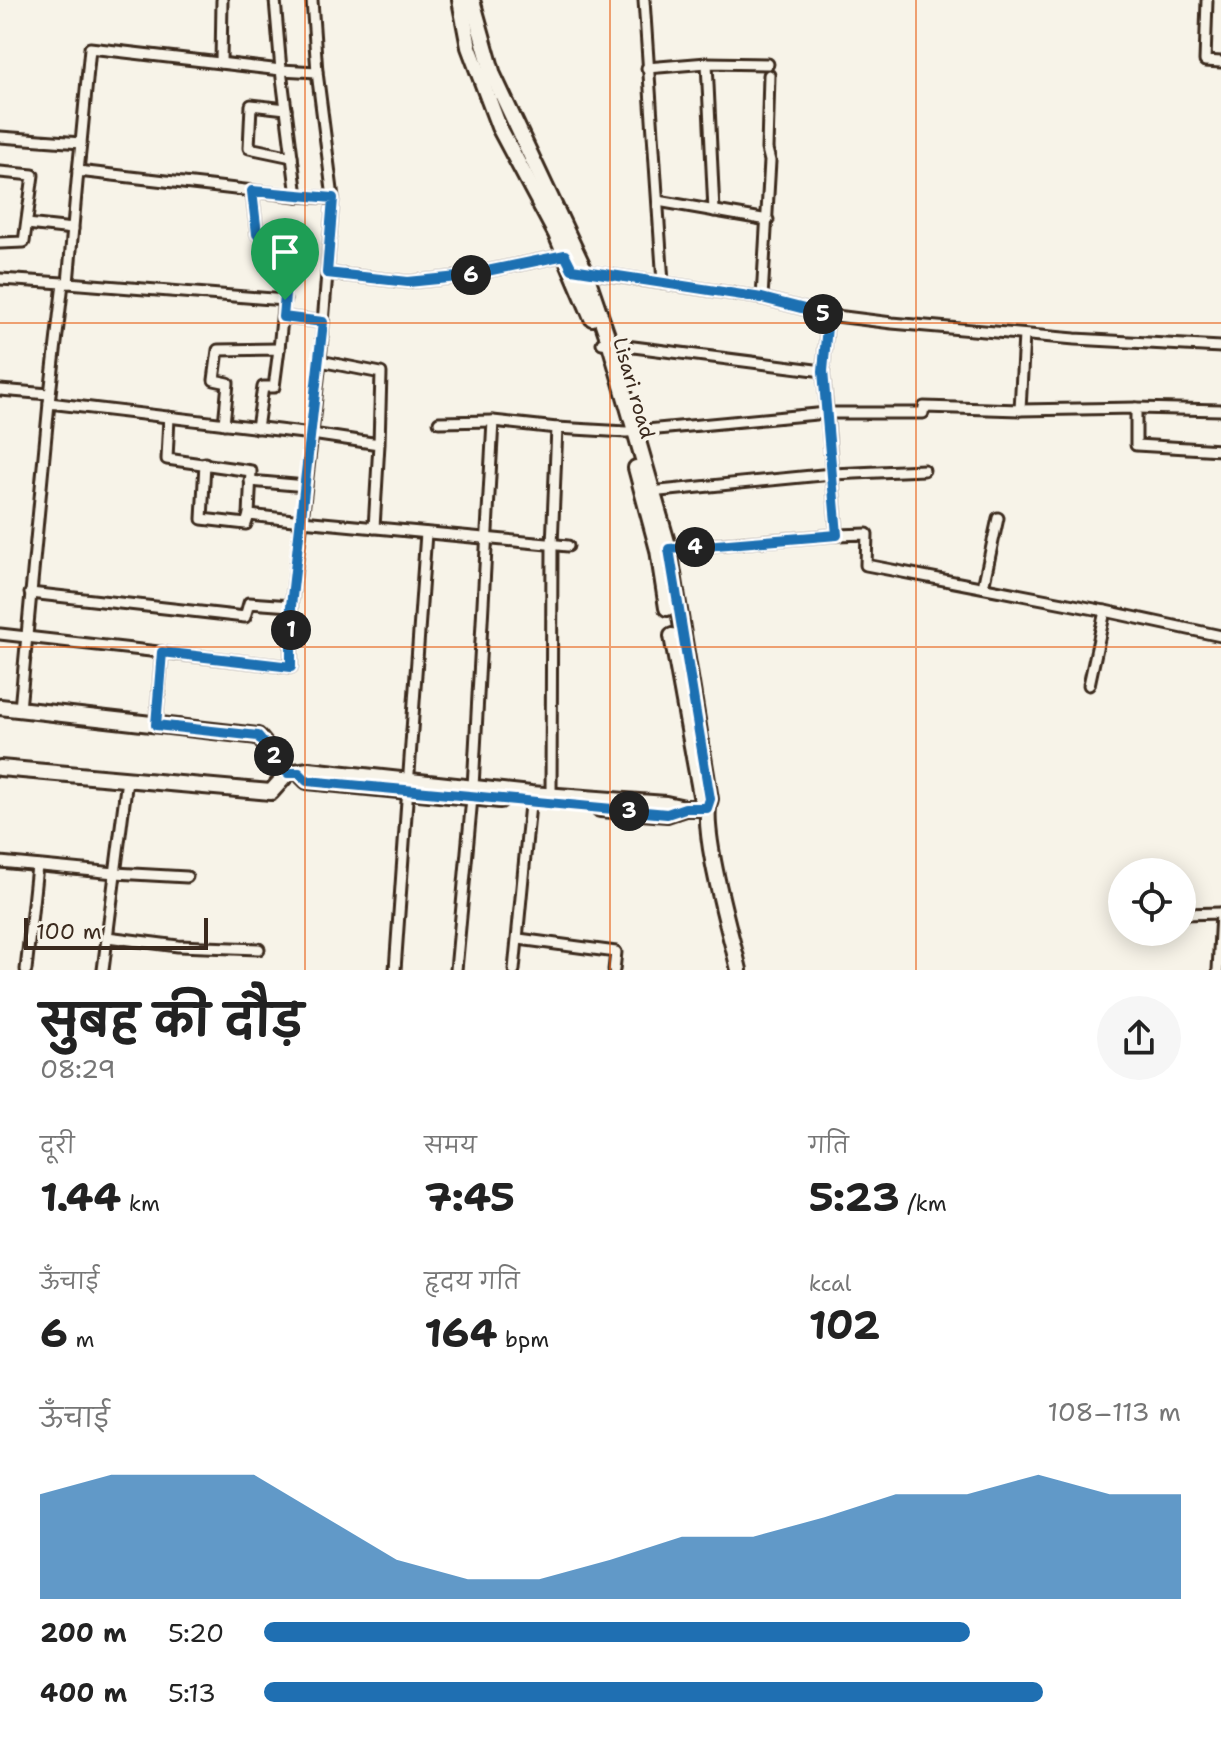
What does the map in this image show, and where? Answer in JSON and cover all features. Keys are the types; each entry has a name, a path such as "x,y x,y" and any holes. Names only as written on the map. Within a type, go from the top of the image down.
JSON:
{"street":[{"path":"221,63 222,0"},
{"path":"275,0 297,196"},
{"path":"0,634 291,667 291,606 320,361 333,198 317,72 312,0"},
{"name":"Lisari road","path":"460,0 469,47 499,127 565,255 578,270"},
{"name":"Lisari road","path":"472,0 493,75 578,270 606,343 648,492 663,549 710,799 707,808 711,844 739,970"},
{"path":"644,0 663,283"},
{"path":"1207,0 1205,61 1221,62"},
{"path":"20,709 49,399 73,229 90,48 317,72"},
{"path":"647,68 707,63 768,70 768,220 762,298"},
{"path":"707,63 714,211"},
{"path":"286,109 251,105 249,148 292,157"},
{"path":"0,137 81,143"},
{"path":"78,171 333,198"},
{"path":"0,172 33,175 24,242 0,243"},
{"path":"252,191 257,234 290,239 274,387 263,387 257,428"},
{"path":"658,201 768,220"},
{"path":"27,224 73,229"},
{"path":"327,273 408,282 458,277 565,255"},
{"path":"578,270 762,298 828,315 935,328 1221,347"},
{"path":"0,279 285,300"},
{"path":"828,315 823,371 837,535"},
{"path":"283,317 323,322"},
{"path":"1020,410 1024,335"},
{"path":"606,343 823,371"},
{"path":"224,424 228,383 214,380 218,350 279,349"},
{"path":"320,361 381,373 374,528"},
{"path":"0,390 169,417 379,444"},
{"path":"439,422 493,421 630,431 827,413 923,413 924,407 1221,410"},
{"path":"1136,408 1136,445 1221,450"},
{"path":"169,417 167,459 205,463 251,471 246,524 202,519 205,463"},
{"path":"456,970 472,792 493,421"},
{"path":"551,796 552,545 557,428"},
{"path":"648,492 832,474 924,470"},
{"path":"250,481 306,486"},
{"path":"249,515 568,546"},
{"path":"983,587 998,518"},
{"path":"395,970 426,533"},
{"path":"663,549 867,534 866,565 1221,636"},
{"path":"30,593 245,617 249,603 291,606"},
{"path":"1089,685 1105,611"},
{"path":"156,725 162,652"},
{"path":"0,707 258,736 294,773"},
{"path":"0,768 271,792 294,773 309,770 323,777 530,799 707,808"},
{"path":"103,970 127,779"},
{"path":"530,799 551,796 622,806"},
{"path":"514,970 530,799"},
{"path":"0,862 187,877"},
{"path":"26,970 37,866"},
{"path":"1196,914 1221,913 1218,970"},
{"path":"107,937 178,946 259,949"},
{"path":"519,939 616,952 614,970"}],"route":[{"path":"252,191 333,198 327,273 408,282 458,277 565,255 572,269 762,298 828,315 823,371 837,535 669,549 710,799 707,808 685,808 667,814 307,781 299,773 288,773 258,736 156,725 162,652 291,667 291,606 323,322 283,317 285,300 290,239 257,234 252,191"}]}
